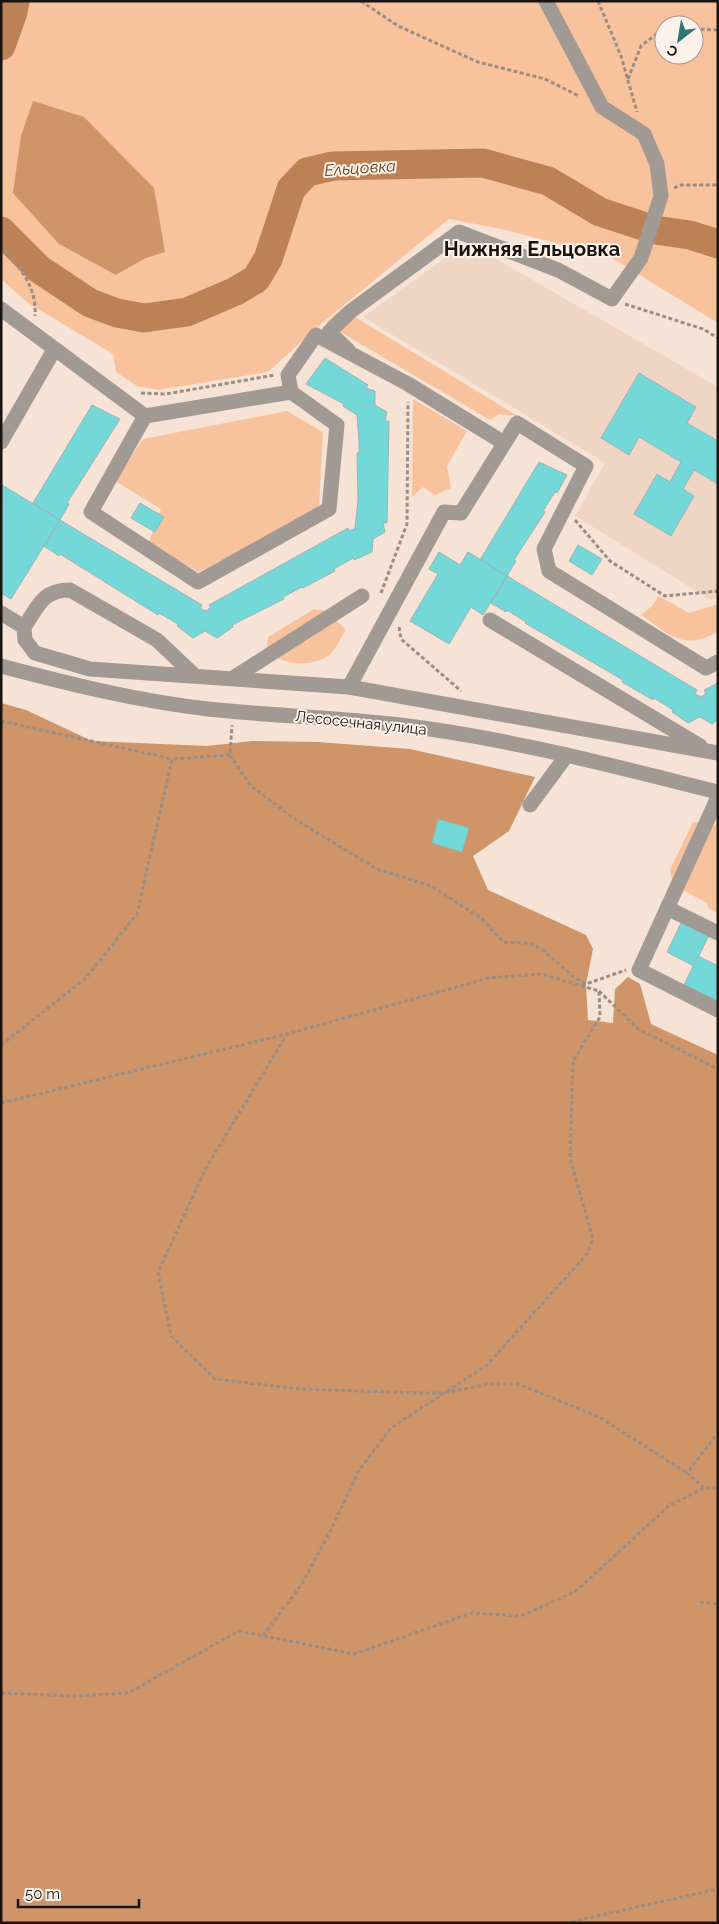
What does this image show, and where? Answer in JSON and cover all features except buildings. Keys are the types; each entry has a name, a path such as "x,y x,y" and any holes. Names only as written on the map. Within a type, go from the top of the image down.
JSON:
{"street":[{"path":"348,350 329,332 352,311 459,232 558,270 612,299 641,258 661,196 657,164 644,134 602,107 546,1"},
{"path":"1,309 145,416 292,392"},
{"path":"145,416 91,512 198,582 329,509 337,425 292,392 288,375 316,335 348,350 408,384 504,443"},
{"path":"1,442 54,350"},
{"path":"349,688 444,512 461,513 517,423 586,466 544,549 549,571 706,668 718,662"},
{"path":"195,676 157,640 70,590 56,590 45,596 24,627 25,640 35,653 90,669 349,688 713,752"},
{"path":"233,678 362,596"},
{"path":"1,613 24,627"},
{"path":"490,620 713,752"},
{"name":"Лесосечная улица","path":"1,666 82,688 207,708 400,725 567,755 718,792"},
{"path":"530,805 567,755"},
{"path":"718,796 639,970 653,979 718,1010"},
{"path":"667,908 718,933"}],"path":[{"path":"361,1 398,26 478,62 545,79 602,107"},
{"path":"598,1 621,56 644,134"},
{"path":"704,29 718,30"},
{"path":"628,80 641,46 654,36"},
{"path":"661,196 680,184 718,185"},
{"path":"1,247 27,279 32,289 35,300 34,320 28,315"},
{"path":"612,299 703,329 718,338"},
{"path":"134,391 147,395 166,394 288,375"},
{"path":"362,596 380,594 408,524 408,384"},
{"path":"565,508 610,562 665,596 718,591"},
{"path":"396,602 401,639 466,696"},
{"path":"234,711 230,755 251,786 296,820 377,869 431,886 481,918 503,942 532,944 564,969 573,979 586,984 642,964"},
{"path":"1,721 172,759 230,755"},
{"path":"1,1044 86,978 137,914 172,759"},
{"path":"1,1103 287,1034 489,978 542,974 599,991 638,1029 718,1069"},
{"path":"262,1636 302,1584 332,1528 359,1470 392,1427 486,1366 587,1254 593,1240 570,1158 573,1061 600,1017 599,991"},
{"path":"287,1034 206,1168 158,1272 170,1336 215,1379 300,1390 445,1393 488,1384 518,1384 599,1416 687,1473 704,1488"},
{"path":"687,1473 718,1433"},
{"path":"1,1693 72,1696 128,1693 239,1631 354,1654 472,1612 521,1616 576,1591 670,1505 704,1488 718,1488"},
{"path":"700,1602 718,1604"},
{"path":"565,1923 718,1889"}],"shaded area":[{"path":"1,1 718,1 718,323 610,257 497,228 449,219 322,323 268,372 158,390 137,386 116,372 113,354 28,303 1,279","holes":["154,188 146,258 117,275"]},
{"path":"33,101 84,117 154,188 165,252 146,258 116,275 59,244 13,193 21,136"},
{"path":"467,242 718,387 718,597 711,600 575,516 605,463 363,317"},
{"path":"342,309 518,416 499,414 490,420 326,322"},
{"path":"413,399 467,431 447,466 451,488 435,495 423,487 412,497"},
{"path":"287,411 323,432 319,509 199,572 148,544 161,509 115,481 143,439"},
{"path":"659,596 689,613 718,604 718,632 706,638 695,640 685,640 669,634 641,615 652,606"},
{"path":"314,609 327,611 346,630 331,654 321,660 296,663 280,659 266,650 268,637"},
{"path":"1,703 26,710 92,741 207,746 252,741 318,742 410,749 535,777 509,831 473,856 488,890 586,935 593,949 586,984 588,1020 613,1023 615,989 628,977 640,984 651,1024 718,1055 718,1923 1,1923"},
{"path":"693,822 718,825 718,913 708,908 707,903 673,885 670,870"}],"waterway":[{"name":"Ельцовка","path":"1,46 15,1"},
{"name":"Ельцовка","path":"1,231 39,269 90,303 117,313 144,318 187,312 236,291 256,279 268,259 291,189 307,172 333,166 483,163 548,181 600,212 655,230 690,235 718,244"}],"district":[{"name":"Нижняя Ельцовка","path":"532,249"}]}
